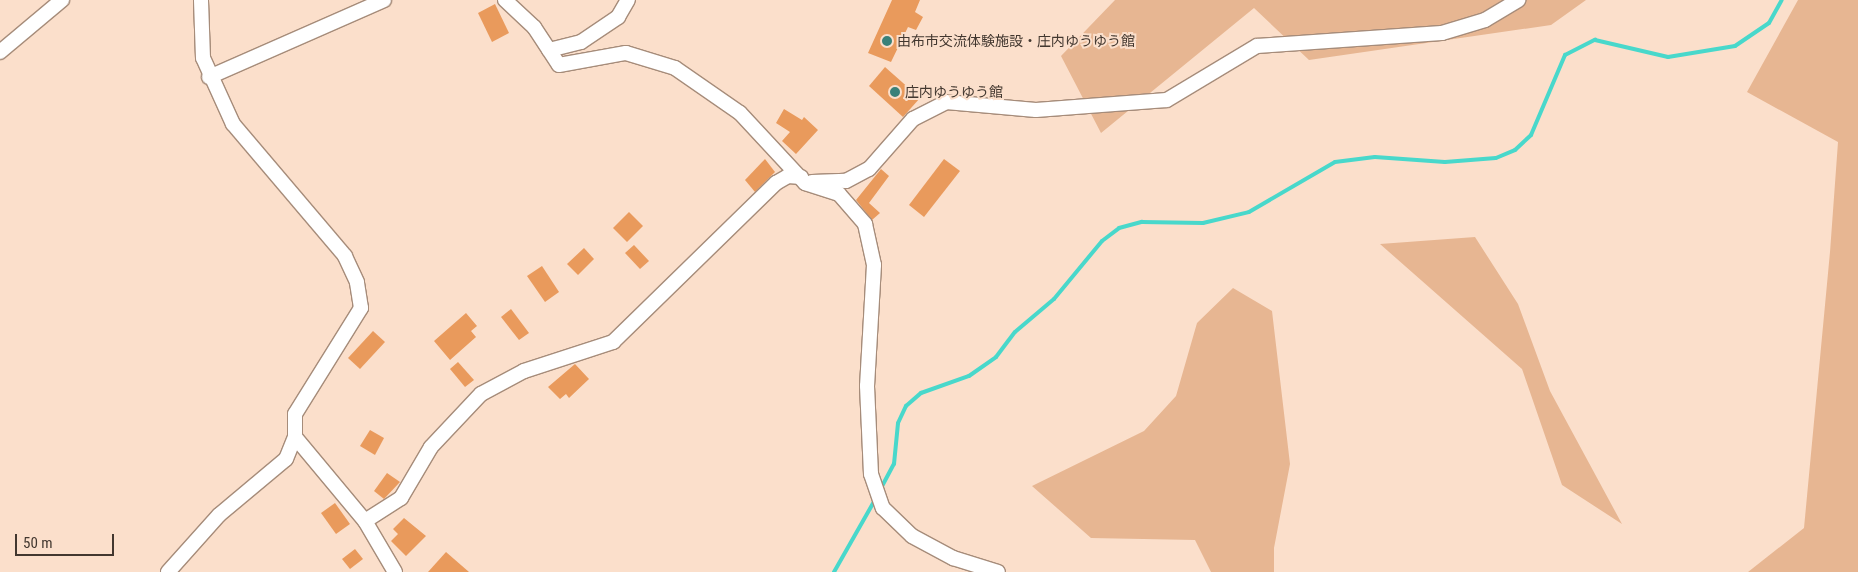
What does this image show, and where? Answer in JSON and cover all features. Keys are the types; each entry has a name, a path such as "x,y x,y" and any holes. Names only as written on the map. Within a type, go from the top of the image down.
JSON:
{"street":[{"path":"0,52 62,0"},
{"path":"168,572 241,495 286,459 295,438 295,414 361,308 357,282 332,238 233,124 209,77 203,58 200,0"},
{"path":"209,77 384,0"},
{"path":"505,0 549,50 559,65 626,53 654,58 674,68 740,113 803,180 846,181 869,169 913,119 946,102 1036,110 1167,100 1257,46 1442,32 1485,20 1518,0"},
{"path":"549,50 581,42 618,17 628,0"},
{"path":"365,521 401,498 431,446 481,394 524,370 613,342 776,183 788,176 838,194 865,224 874,265 867,386 871,474 883,508 912,536 953,558 998,572"},
{"path":"295,438 365,521 395,572"}],"shaded area":[{"path":"1115,0 1586,0 1551,25 1309,60 1254,8 1101,133 1061,56"},
{"path":"1798,0 1858,0 1858,572 1748,572 1804,528 1830,252 1838,142 1747,92"},
{"path":"1475,237 1518,304 1550,391 1622,524 1562,485 1522,369 1380,244"},
{"path":"1233,288 1272,311 1290,464 1274,548 1274,572 1211,572 1195,540 1091,538 1032,486 1144,431 1176,396 1197,323"}],"building":[{"name":"由布市交流体験施設・庄内ゆうゆう館","path":"892,0 920,0 915,12 923,17 916,30 908,27 891,62 868,53"},
{"path":"495,4 509,33 492,42 478,13"},
{"name":"庄内ゆうゆう館","path":"885,67 920,98 903,117 869,86"},
{"path":"784,109 802,120 804,117 818,130 796,154 782,141 790,132 776,123"},
{"path":"765,159 775,172 755,192 745,180"},
{"path":"944,159 960,171 924,217 909,205"},
{"path":"881,169 889,176 869,203 880,213 872,220 856,200"},
{"path":"629,212 643,226 627,242 613,228"},
{"path":"634,245 649,261 640,269 625,253"},
{"path":"584,248 594,259 578,275 567,264"},
{"path":"542,266 559,292 545,302 527,276"},
{"path":"511,309 529,333 519,340 501,317"},
{"path":"466,313 477,326 471,331 476,337 450,360 434,341"},
{"path":"373,331 385,342 360,369 348,358"},
{"path":"458,362 474,380 465,387 450,369"},
{"path":"575,364 589,379 569,398 566,394 560,399 548,387"},
{"path":"370,430 384,438 375,455 360,446"},
{"path":"387,473 400,482 384,499 374,491"},
{"path":"335,503 350,524 336,534 321,513"},
{"path":"404,518 426,536 406,556 391,541 398,534 393,529"},
{"path":"355,549 363,559 350,569 342,559"},
{"path":"446,552 469,572 428,572"}],"waterway":[{"path":"880,490 894,464 898,423 906,406 921,393 969,376 996,357 1015,332 1054,299 1102,241 1119,228 1142,222 1203,223 1249,212 1335,162 1375,157 1445,162 1496,158 1515,150 1531,135 1565,55 1595,40 1668,57 1735,46 1769,23 1782,0"},
{"path":"834,572 876,498"}],"place":[{"name":"由布市交流体験施設・庄内ゆうゆう館","path":"887,41"},
{"name":"庄内ゆうゆう館","path":"895,92"}]}
